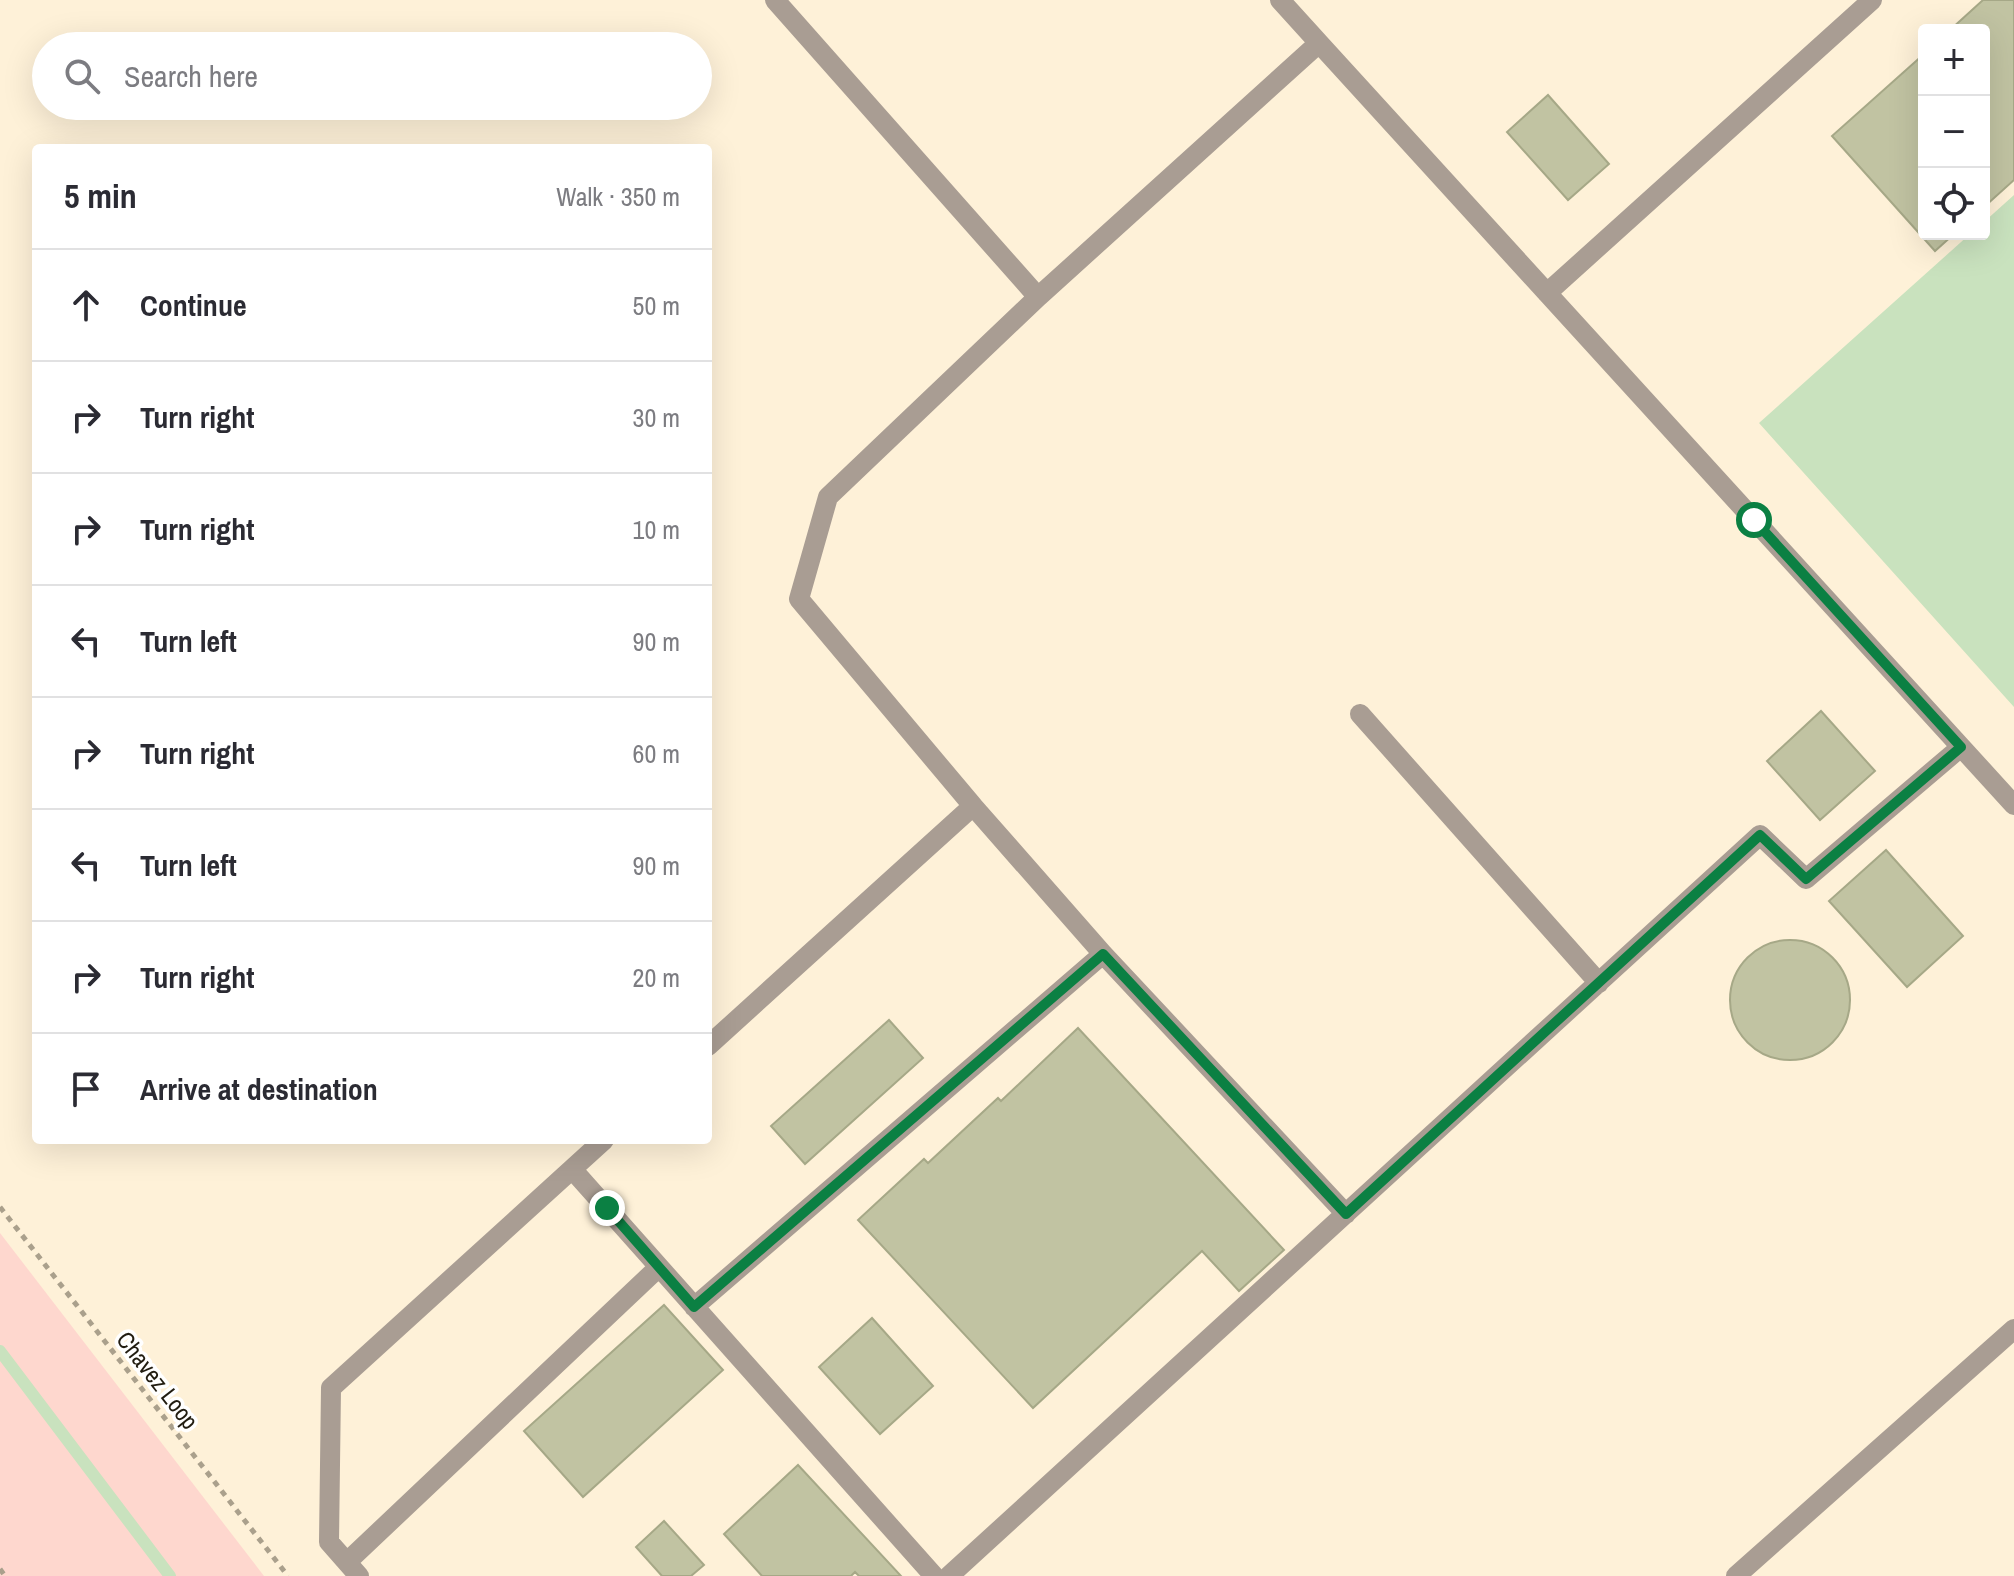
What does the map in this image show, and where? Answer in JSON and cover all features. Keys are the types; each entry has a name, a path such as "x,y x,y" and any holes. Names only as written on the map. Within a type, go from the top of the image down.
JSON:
{"lane":[{"path":"775,0 1038,297"},
{"path":"1280,0 2014,805"},
{"path":"1547,293 1872,0"},
{"path":"1319,43 1038,297 828,497 799,599 973,806 1103,954 1346,1214"},
{"path":"1360,714 1599,983"},
{"path":"949,1576 1760,835 1806,879 1961,747"},
{"path":"712,1042 973,806"},
{"path":"694,1307 1103,954"},
{"path":"600,1144 331,1388 329,1542 353,1569 659,1267"},
{"path":"572,1169 934,1576"},
{"path":"1748,1572 2014,1329"}],"path":[{"name":"Chavez Loop","path":"0,1207 288,1576"},
{"path":"0,1569 5,1576"}],"shaded area":[{"path":"2014,195 2014,707 1759,423 1963,240 1990,240 1990,217"},
{"path":"0,1233 264,1576 0,1576"}],"building":[{"path":"1983,0 2014,0 2014,180 1990,202 1990,24 1957,24"},
{"path":"1918,59 1918,232 1832,136"},
{"path":"1548,95 1609,164 1568,200 1507,132"},
{"path":"1925,240 1947,240 1935,251"},
{"path":"1821,711 1875,771 1820,820 1767,761"},
{"path":"1886,850 1963,936 1907,987 1829,901"},
{"path":"1790,940 1813,945 1832,958 1845,977 1850,1000 1845,1023 1832,1042 1813,1055 1790,1060 1767,1055 1748,1042 1735,1023 1730,1000 1735,977 1748,958 1767,945"},
{"path":"889,1020 923,1058 805,1164 771,1126"},
{"path":"1078,1028 1284,1250 1239,1291 1202,1251 1033,1408 858,1220 924,1159 928,1163 998,1098 1001,1101"},
{"path":"664,1305 723,1370 583,1497 524,1431"},
{"path":"872,1318 933,1386 880,1434 819,1367"},
{"path":"798,1465 901,1576 859,1576 855,1572 851,1576 762,1576 724,1534"},
{"path":"664,1521 704,1565 691,1576 662,1576 636,1547"}],"waterway":[{"path":"0,1351 170,1576"}],"route":[{"path":"607,1208 694,1307 1103,954 1346,1214 1760,835 1806,879 1961,747 1754,520"}]}
